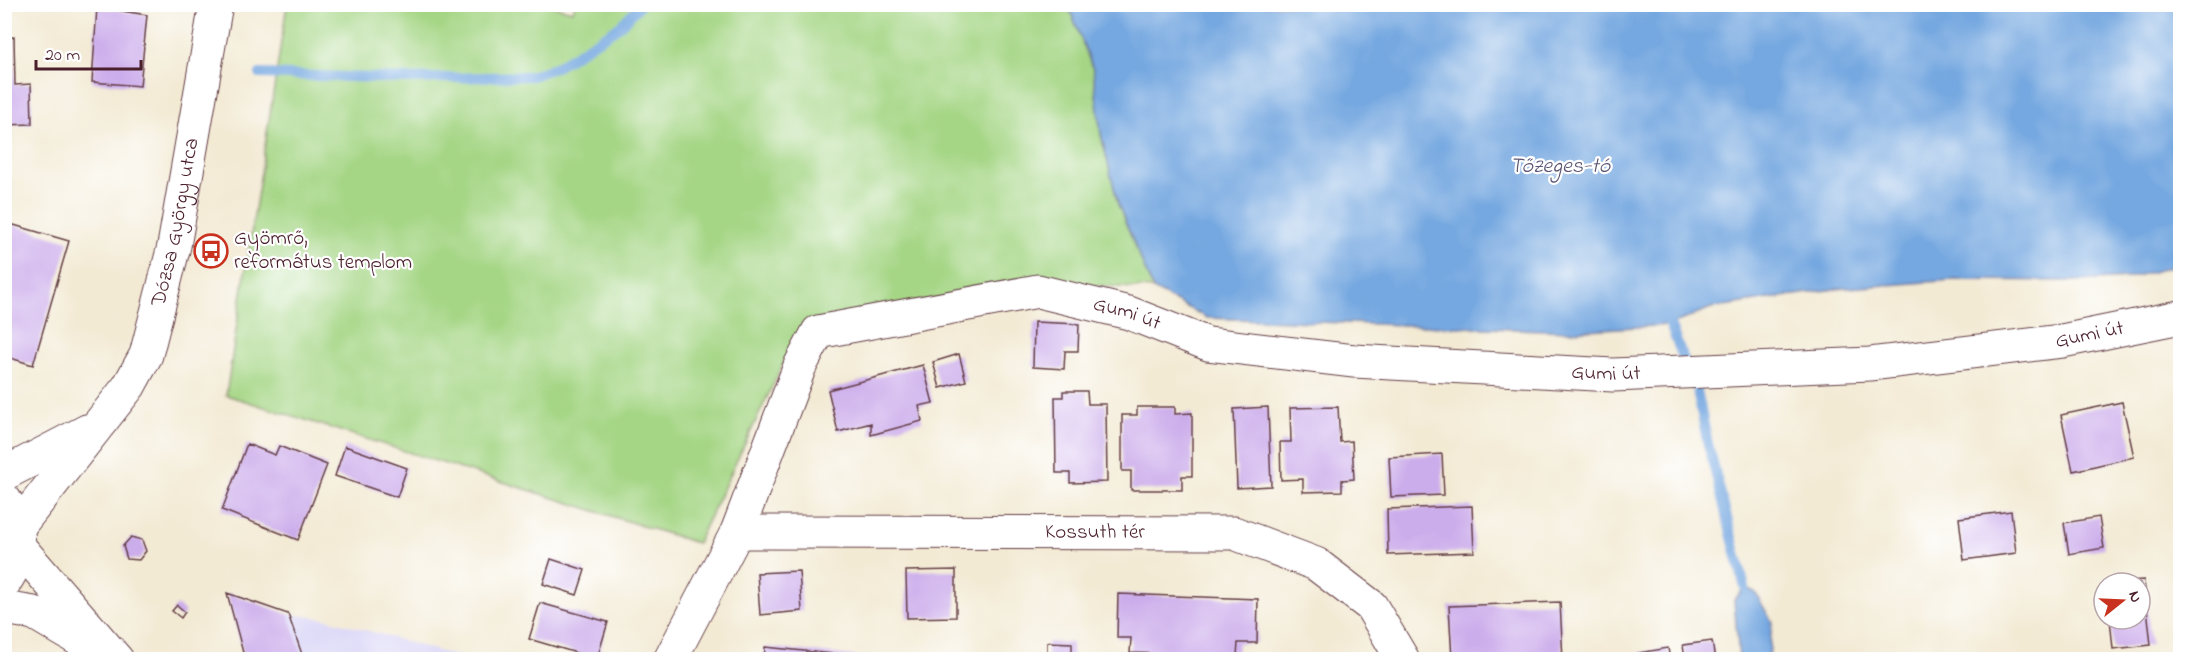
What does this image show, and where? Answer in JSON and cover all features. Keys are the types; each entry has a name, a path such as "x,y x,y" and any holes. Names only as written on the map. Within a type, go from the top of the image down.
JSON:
{"street":[{"name":"Dózsa György utca","path":"4,583 14,567 14,524 99,425 129,386 146,355 174,246 216,4"},
{"name":"Gumi út","path":"737,532 800,366 818,332 1038,291 1129,313 1209,344 1354,361 1613,375 1870,364 2062,341 2181,317"},
{"path":"4,474 99,425"},
{"path":"14,524 115,660"},
{"path":"670,660 737,532"},
{"name":"Kossuth tér","path":"737,532 1234,533 1316,564 1371,606 1403,660"},
{"path":"4,608 34,613 115,660"}],"shaded area":[{"path":"227,593 288,614 327,619 466,659 245,659"}],"green space":[{"path":"544,4 573,11 575,4 1068,5 1093,69 1101,134 1118,204 1153,289 1037,282 803,323 697,543 226,395 287,5"}],"water":[{"name":"Tőzeges-tó","path":"1068,5 2180,5 2180,265 2128,278 2079,281 1954,280 1835,289 1711,308 1670,325 1570,331 1207,318 1153,289 1118,204 1101,134 1093,69"},
{"path":"1745,588 1755,592 1772,622 1769,659 1739,659 1734,600"}],"building":[{"path":"97,7 147,15 140,86 92,82"},
{"path":"14,37 15,85 31,84 32,124 5,125 5,38"},
{"path":"7,223 69,241 33,365 4,356"},
{"path":"1034,322 1079,324 1078,351 1065,351 1064,369 1033,367"},
{"path":"959,354 966,381 940,388 933,362"},
{"path":"923,365 933,403 919,406 922,421 871,435 871,423 838,432 828,390"},
{"path":"1063,391 1087,391 1088,404 1106,404 1107,482 1070,483 1070,473 1056,473 1055,397 1063,397"},
{"path":"2122,402 2134,457 2073,471 2061,415"},
{"path":"1137,407 1175,407 1175,414 1192,413 1192,476 1182,476 1182,490 1131,490 1131,471 1122,471 1122,415 1137,415"},
{"path":"1268,407 1271,486 1237,488 1234,409"},
{"path":"1338,407 1340,442 1352,441 1354,479 1342,480 1342,491 1303,492 1303,479 1281,480 1280,442 1291,442 1290,408"},
{"path":"247,444 275,455 279,446 327,465 298,540 222,510"},
{"path":"345,446 407,468 397,497 335,476"},
{"path":"1442,454 1444,495 1391,497 1389,457"},
{"path":"1472,506 1474,552 1388,555 1387,509"},
{"path":"2011,511 2016,553 1964,560 1959,518"},
{"path":"2099,517 2104,548 2069,554 2064,523"},
{"path":"131,537 142,540 146,551 139,560 127,559 123,546"},
{"path":"551,559 585,570 577,595 543,584"},
{"path":"956,570 956,617 907,618 906,571"},
{"path":"799,571 802,611 760,615 757,573"},
{"path":"227,593 288,614 304,660 245,660"},
{"path":"1118,594 1258,599 1257,643 1238,643 1237,656 1130,653 1131,638 1117,638"},
{"path":"1560,602 1563,660 1452,660 1449,606"},
{"path":"540,603 608,622 597,659 529,639"},
{"path":"177,605 185,612 181,618 172,611"},
{"path":"2111,631 2149,631 2151,645 2113,649"},
{"path":"1712,641 1715,660 1685,660 1683,645"},
{"path":"1047,642 1072,643 1072,660 1047,660"},
{"path":"765,647 872,658 872,660 764,660"},
{"path":"1668,648 1670,660 1640,660 1638,653"},
{"path":"4,651 24,660 4,660"}],"waterway":[{"path":"260,74 407,79 532,76 558,66 620,26 641,4"},
{"path":"1670,325 1685,362"},
{"path":"1696,385 1707,440 1745,588"}],"place":[{"name":"Gyömrő, református templom","path":"211,251"}]}
